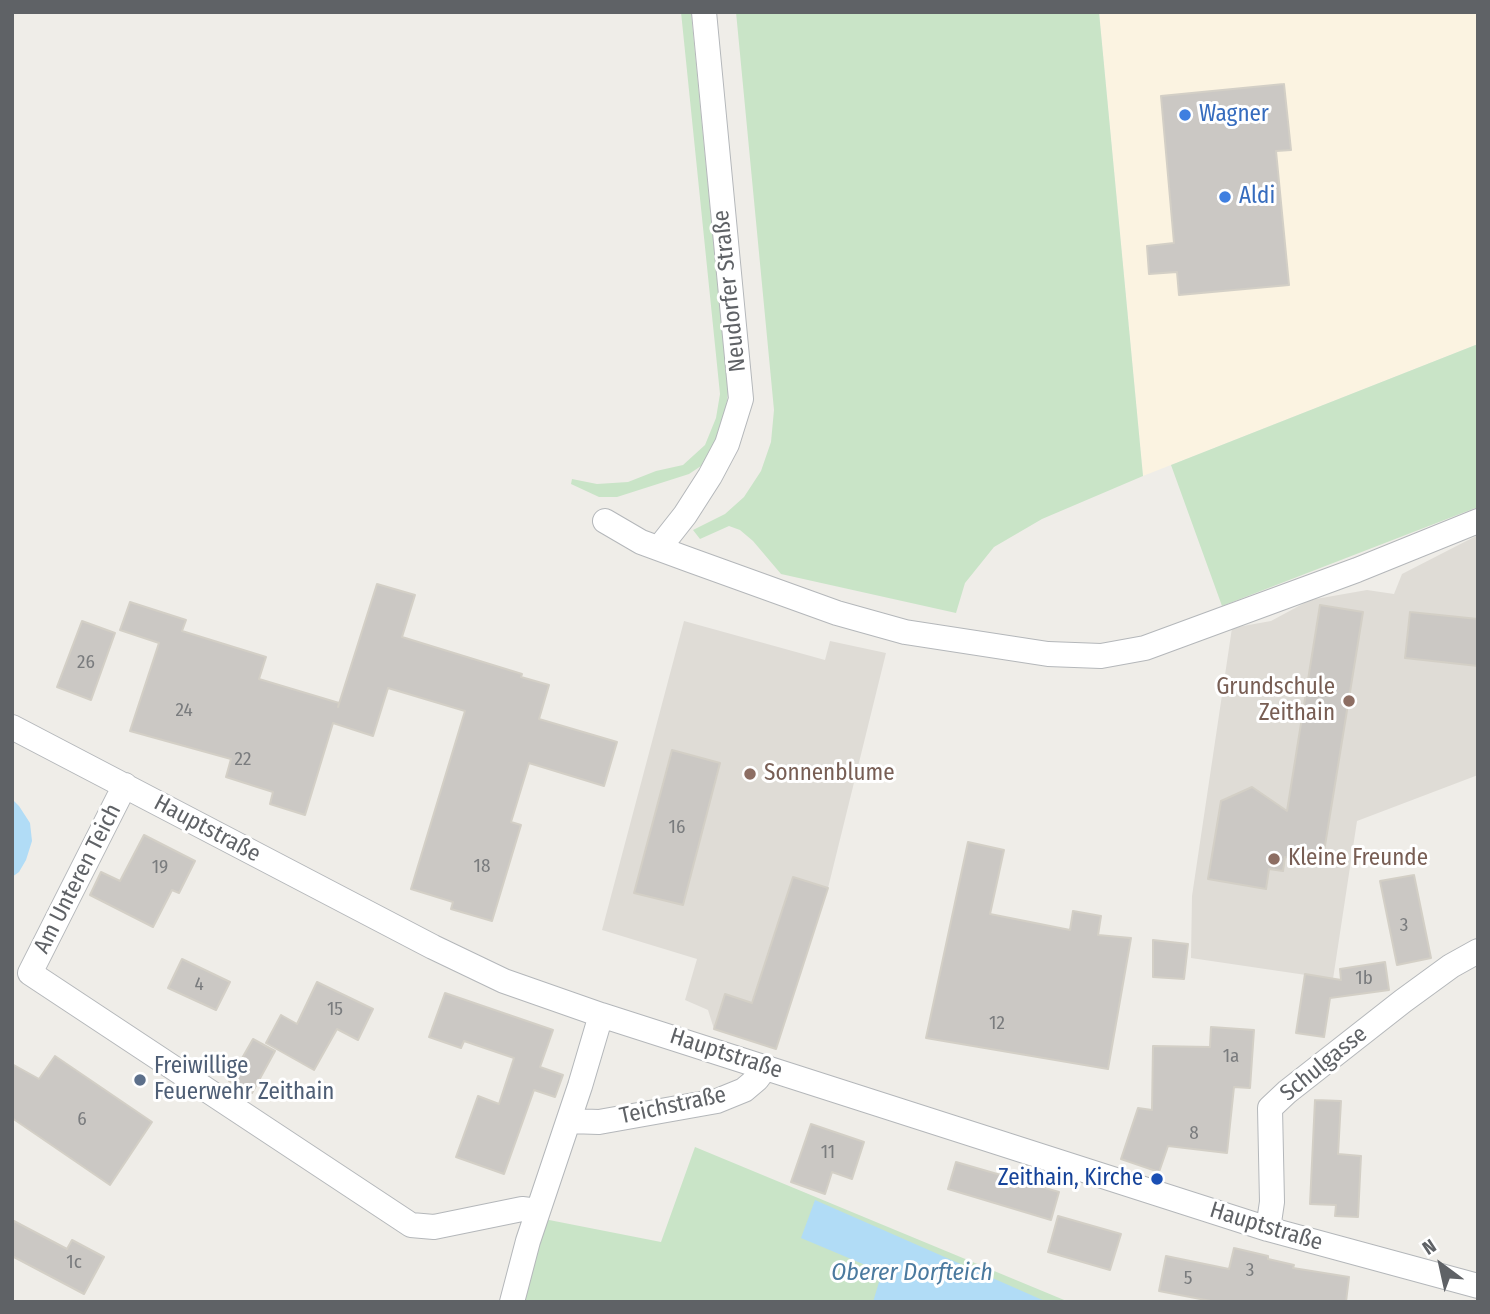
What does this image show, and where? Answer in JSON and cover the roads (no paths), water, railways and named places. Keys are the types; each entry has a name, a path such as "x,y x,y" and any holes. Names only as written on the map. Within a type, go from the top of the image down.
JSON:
{"street":[{"name":"Neudorfer Straße","path":"659,548 685,514 727,444 741,399 704,12"},
{"path":"605,522 641,542 837,613 905,632 1048,654 1101,656 1145,648 1357,570 1478,521"},
{"name":"Hauptstraße","path":"12,727 433,947 504,981 601,1015 1268,1229 1468,1290"},
{"name":"Am Unteren Teich","path":"125,785 21,975 411,1224 434,1227 522,1209 538,1211"},
{"name":"Schulgasse","path":"1268,1229 1272,1202 1270,1108 1403,1002 1451,966 1478,951"},
{"path":"512,1302 538,1211 601,1015"},
{"name":"Teichstraße","path":"569,1121 599,1122 717,1101 744,1090 766,1067"}],"water":[{"path":"12,799 30,823 32,841 26,860 19,872 12,877"},
{"name":"Oberer Dorfteich","path":"815,1200 1047,1302 873,1302 882,1272 801,1238"}],"place":[{"name":"Wagner","path":"1185,115"},
{"name":"Aldi","path":"1225,197"},
{"name":"Grundschule Zeithain","path":"1349,701"},
{"name":"Sonnenblume","path":"750,774"},
{"name":"Kleine Freunde","path":"1274,859"},
{"name":"Freiwillige Feuerwehr Zeithain","path":"140,1080"},
{"name":"Zeithain, Kirche","path":"1157,1179"}]}
